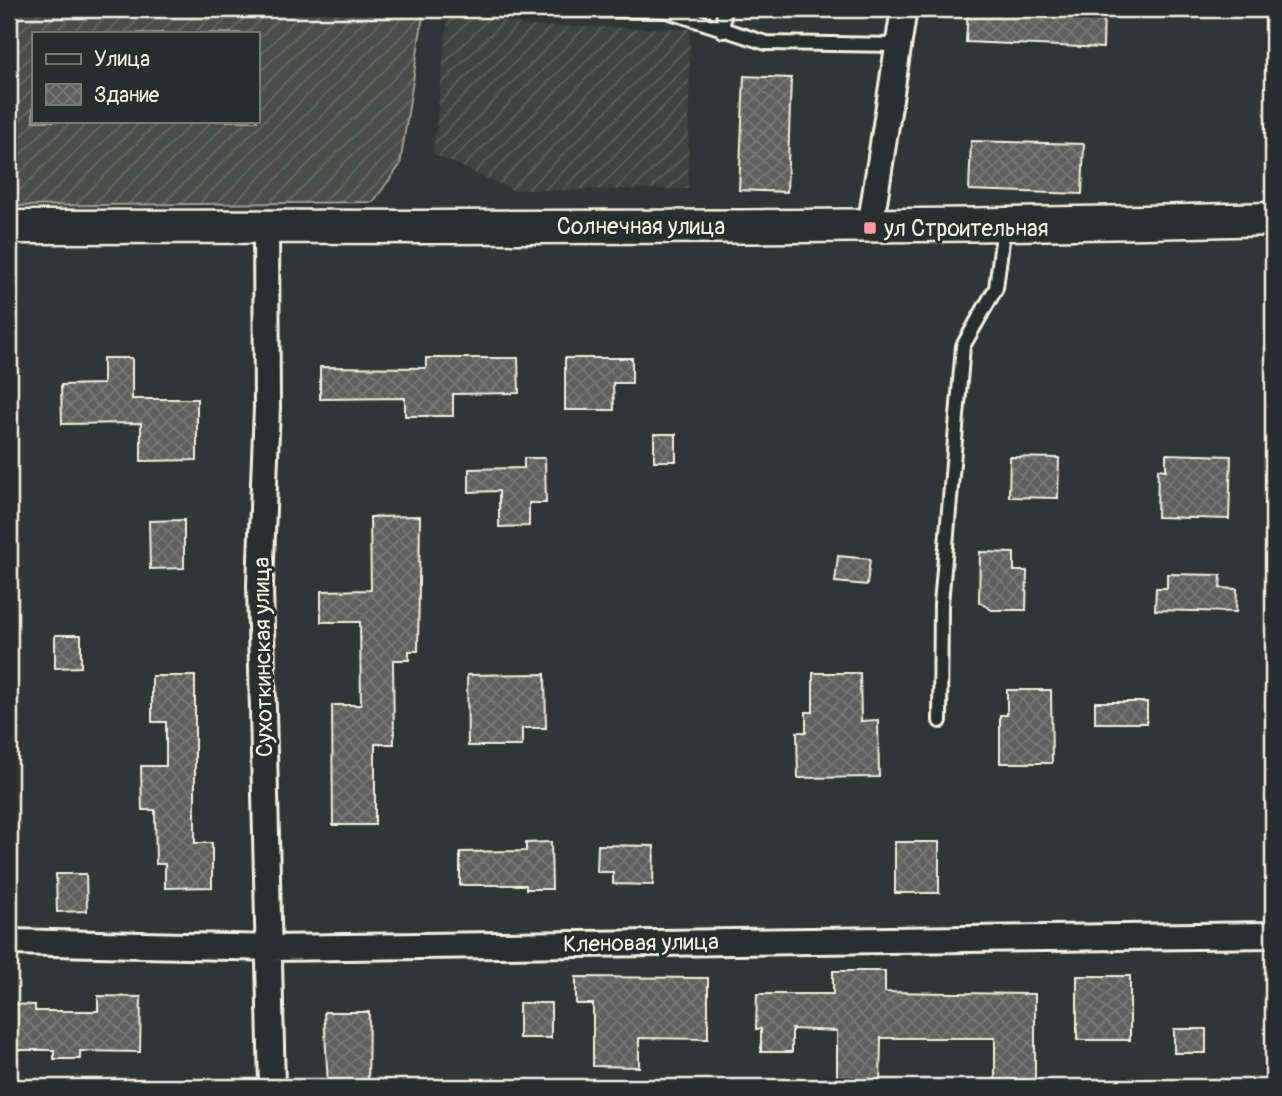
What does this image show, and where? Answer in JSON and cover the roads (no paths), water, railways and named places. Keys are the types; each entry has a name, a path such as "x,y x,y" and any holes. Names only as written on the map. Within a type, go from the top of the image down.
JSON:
{"street":[{"path":"870,228 904,9"},
{"name":"Солнечная улица","path":"9,227 870,228 1273,219"},
{"name":"Сухоткинская улица","path":"266,226 267,407 260,585 272,1087"},
{"name":"Кленовая улица","path":"9,942 270,948 1273,935"}],"lane":[{"path":"514,9 667,11 766,43 900,45"},
{"path":"723,30 724,9"},
{"path":"940,721 941,604 963,346 996,288 1004,226"}],"place":[{"name":"ул Строительная","path":"870,228"}]}
